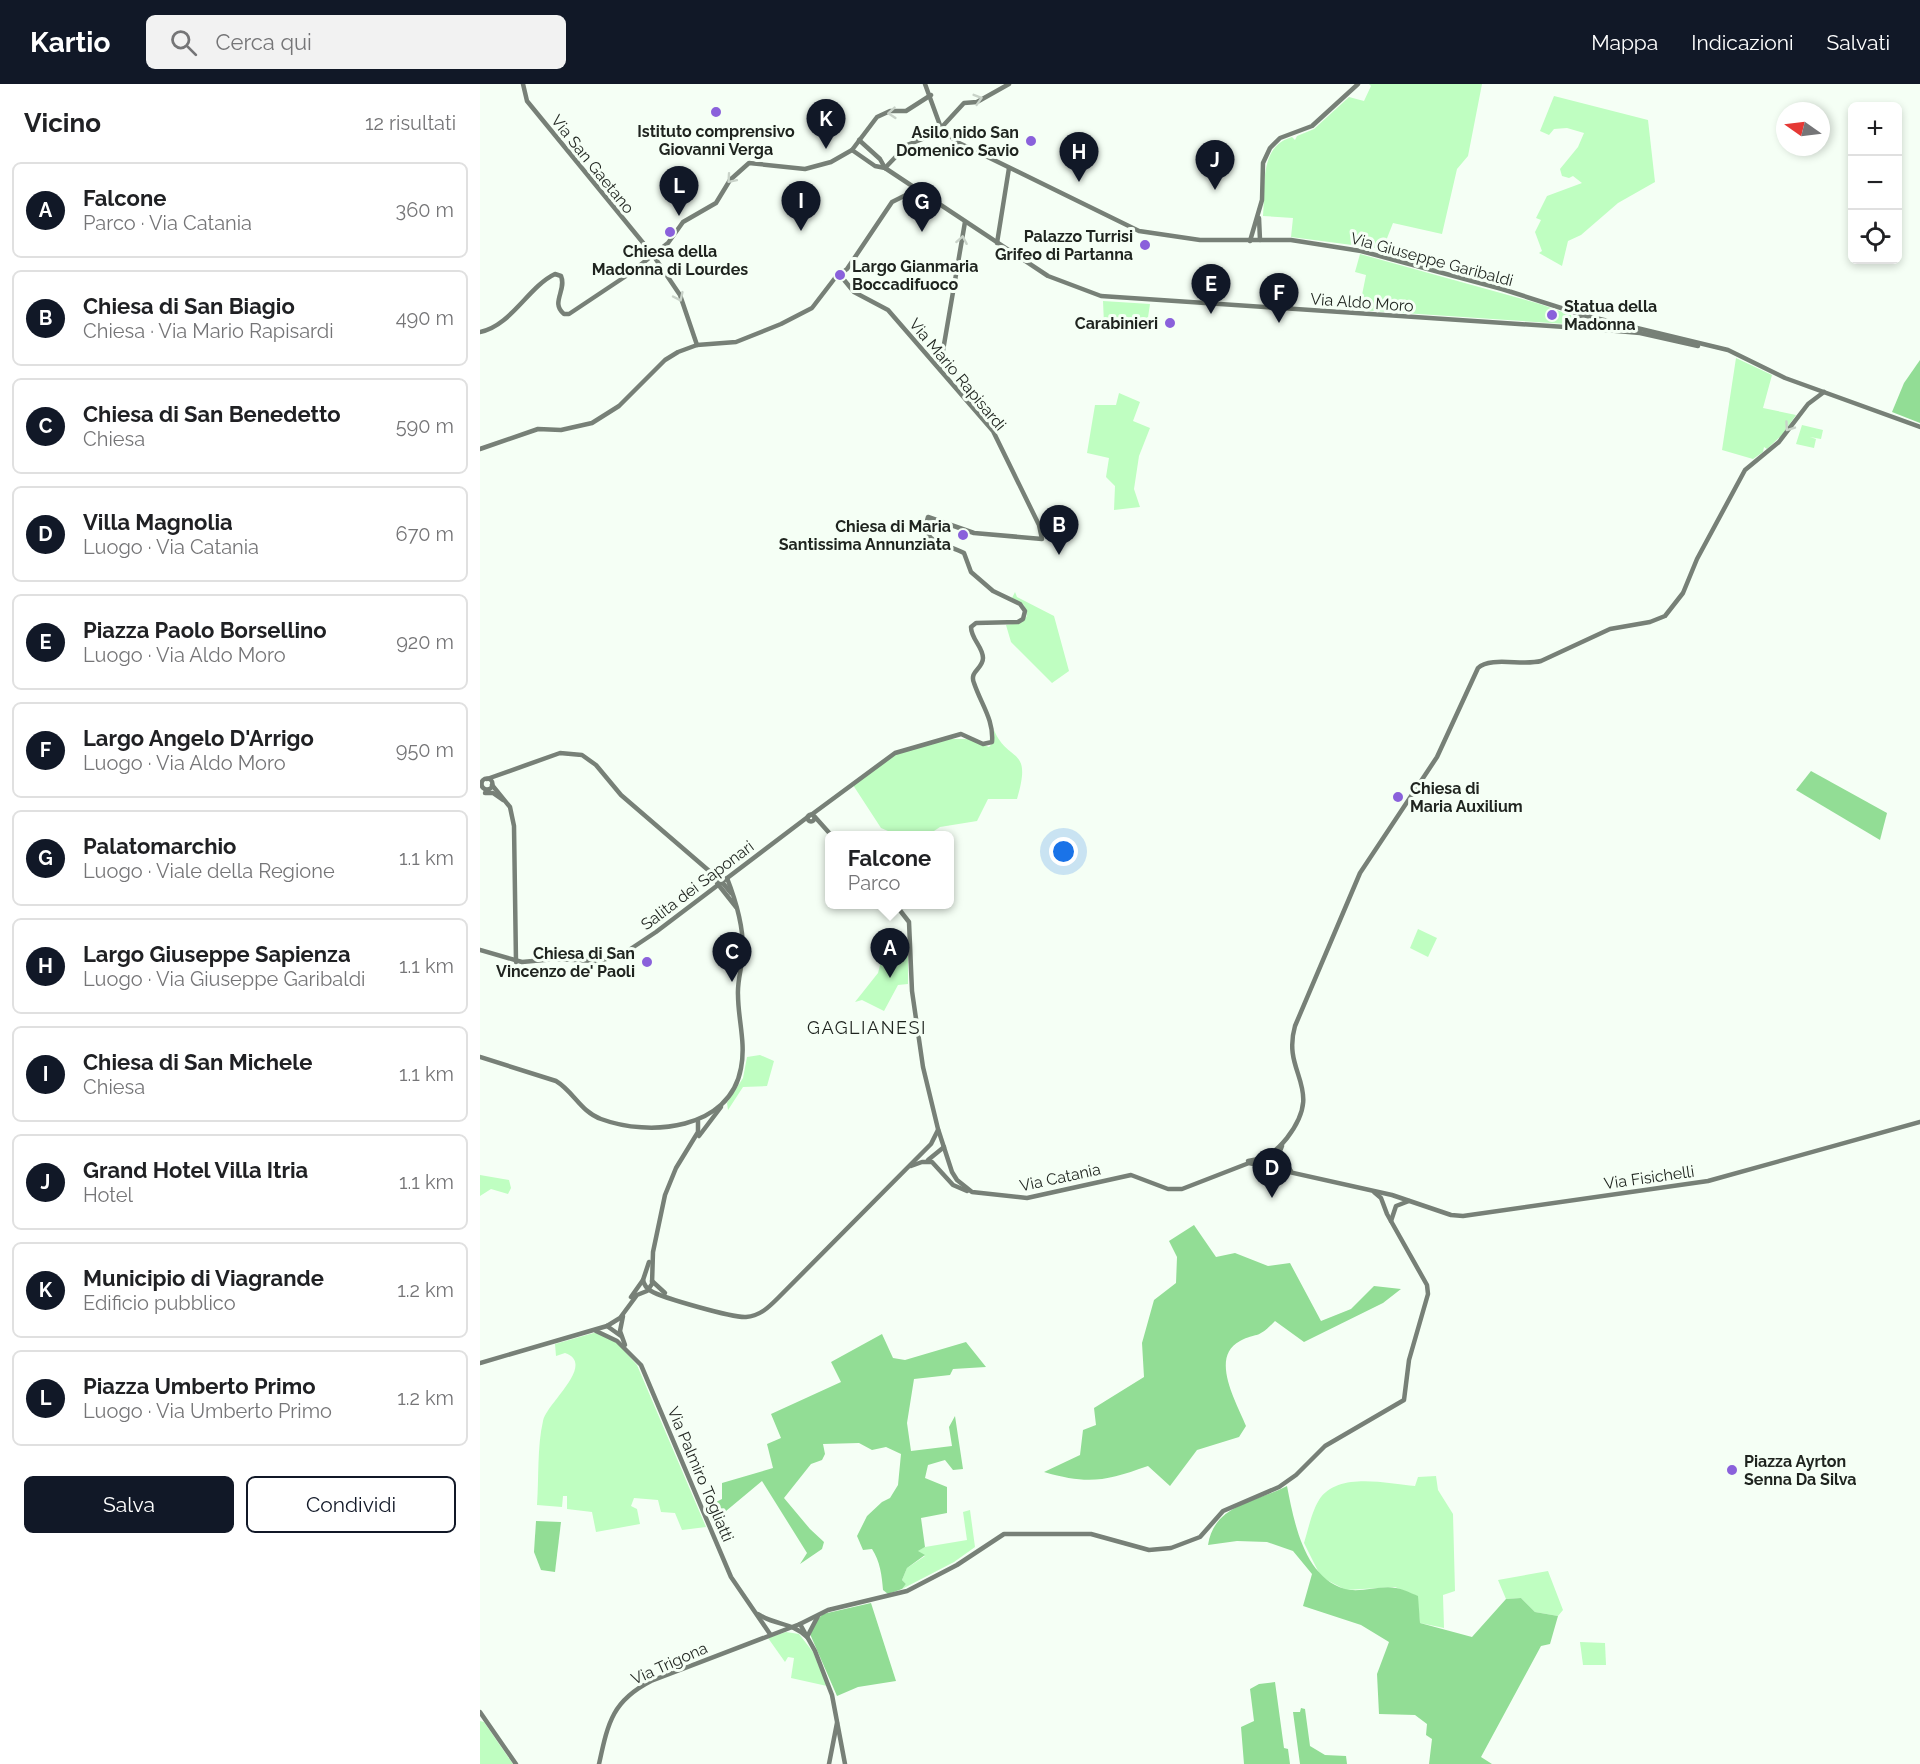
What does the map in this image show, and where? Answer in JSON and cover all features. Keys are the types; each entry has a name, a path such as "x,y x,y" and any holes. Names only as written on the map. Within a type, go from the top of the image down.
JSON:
{"street":[{"name":"Via San Gaetano","path":"523,84 526,101 620,212 680,295 697,345"},
{"path":"925,84 942,129"},
{"path":"885,168 907,145 942,129 964,103 977,102 1009,84"},
{"path":"1260,240 1259,212 1263,163 1270,148 1280,138 1312,126 1358,84"},
{"path":"480,332 488,330 501,321 553,275 560,275 562,278 558,305 560,311 566,315 629,274 668,243 680,226 716,203 729,180 749,163 792,169 824,165 852,150 874,119 881,114 906,111 931,95"},
{"name":"Via Giuseppe Garibaldi","path":"942,129 957,142 1139,231 1191,239 1291,240 1379,254 1598,320"},
{"path":"860,139 880,159 885,168"},
{"path":"852,150 875,166 885,168"},
{"name":"Via Aldo Moro","path":"885,168 1063,284 1101,296 1594,329"},
{"path":"997,243 1010,168"},
{"path":"480,449 538,429 561,430 592,423 619,406 665,360 697,345 736,342 781,324 817,303 841,276 892,202 916,190"},
{"path":"1251,241 1259,212"},
{"path":"940,368 965,222"},
{"name":"Via Mario Rapisardi","path":"841,276 854,292 888,310 993,431 1039,525 1042,539 1035,538"},
{"path":"1556,307 1571,314 1580,328"},
{"path":"1551,326 1567,325 1583,315"},
{"path":"1594,329 1599,325 1598,320 1734,353 1785,378 1920,427"},
{"path":"1594,329 1640,333 1734,353"},
{"path":"1270,1167 1276,1154 1300,1119 1305,1102 1292,1051 1293,1033 1356,881 1378,844 1437,757 1473,674 1482,663 1531,664 1610,629 1658,620 1673,607 1683,593 1697,559 1740,478 1753,461 1779,442 1808,404 1824,392"},
{"path":"828,831 812,818 819,808 888,757 922,744 961,734 986,745 992,740 990,719 973,682 973,674 983,657 970,627 976,623 1018,622 1023,619 1024,610 1020,604 993,591 971,572 962,552 929,538 925,531 928,517 974,533 1035,538 1039,525"},
{"path":"516,962 516,837 513,815 505,801 485,786 508,771 560,753 588,757 621,795 711,874 734,898"},
{"name":"Salita dei Saponari","path":"480,950 516,962 610,959 633,949 796,825 812,818"},
{"path":"691,1145 737,1081 742,1064 738,994 743,949 738,909 728,878"},
{"path":"720,884 738,909"},
{"path":"899,909 909,922 913,1000 923,1067 938,1129 957,1180 972,1192"},
{"path":"480,1057 539,1074 562,1085 586,1110 609,1122 668,1127 698,1120 725,1100"},
{"path":"702,1132 706,1122 705,1116"},
{"path":"620,1318 643,1280 665,1195 673,1174 699,1130 698,1120"},
{"name":"Via Fisichelli","path":"1378,1191 1451,1215 1463,1216 1708,1181 1920,1122"},
{"path":"643,1280 656,1291 739,1317 750,1316 765,1310 909,1168 934,1140 938,1129"},
{"path":"926,1149 944,1149"},
{"path":"909,1168 928,1160 944,1149"},
{"path":"1243,1164 1276,1154"},
{"path":"1276,1154 1291,1172"},
{"path":"928,1160 936,1164 953,1185 972,1192"},
{"name":"Via Catania","path":"972,1192 1027,1198 1131,1175 1168,1189 1182,1189 1243,1164 1270,1167 1378,1191"},
{"path":"1369,1189 1381,1198 1391,1221"},
{"path":"1385,1211 1387,1200 1392,1195"},
{"path":"1391,1221 1392,1195"},
{"path":"1392,1210 1410,1201"},
{"name":"Via Trigona","path":"599,1764 611,1717 618,1706 637,1688 800,1624 819,1614 907,1591 957,1565 1004,1534 1091,1534 1149,1550 1165,1549 1200,1536 1223,1511 1279,1487 1296,1475 1325,1446 1404,1400 1409,1360 1428,1289 1391,1221"},
{"path":"650,1287 652,1252"},
{"path":"650,1287 656,1291"},
{"path":"480,1363 607,1326 620,1318 637,1295 650,1287"},
{"path":"595,1330 619,1339 621,1320 625,1312"},
{"name":"Via Palmiro Togliatti","path":"607,1326 610,1334 619,1339 628,1349 645,1374 731,1577 764,1623"},
{"path":"752,1609 774,1623 792,1627 807,1637"},
{"path":"807,1637 810,1626 819,1614"},
{"path":"764,1623 778,1631"},
{"path":"764,1623 770,1634"},
{"path":"774,1623 778,1631"},
{"path":"800,1624 832,1695 837,1731 829,1764"},
{"path":"480,1712 516,1764"},
{"path":"837,1731 845,1764"}],"green space":[{"path":"1369,84 1482,84 1468,156 1457,169 1442,234 1393,223 1382,251 1375,248 1291,237 1293,218 1263,216 1266,169 1274,149 1281,142 1292,137 1295,140 1297,136 1314,129 1349,97 1364,101 1371,86"},
{"path":"1554,96 1648,120 1655,182 1618,203 1581,235 1568,241 1562,266 1539,253 1542,251 1535,232 1541,220 1536,218 1547,196 1582,183 1573,176 1569,178 1562,176 1560,169 1578,147 1584,133 1567,128 1554,129 1549,135 1540,131"},
{"path":"1360,254 1540,304 1571,315 1572,320 1566,324 1359,310 1366,275 1355,272"},
{"path":"1103,301 1150,304 1146,331 1136,327 1134,332 1121,327 1108,328 1107,323 1104,324"},
{"path":"1736,358 1772,375 1763,408 1796,415 1782,435 1767,449 1764,447 1763,452 1753,459 1722,450"},
{"path":"1920,360 1920,423 1892,412 1904,383"},
{"path":"1119,393 1140,402 1133,421 1150,428 1139,456 1134,489 1140,507 1114,510 1115,486 1106,477 1109,458 1087,453 1095,405 1116,405"},
{"path":"1802,425 1823,430 1821,439 1810,437 1816,439 1814,448 1796,444"},
{"path":"1015,592 1017,597 1054,616 1069,671 1052,683 1011,642 1006,625 1020,623 1027,616 1024,605 1012,598"},
{"path":"994,730 1000,741 1020,762 1021,782 1017,799 988,799 977,821 940,827 934,831 888,831 881,828 853,785 894,755 947,739 968,739 989,747 994,741"},
{"path":"1811,771 1887,813 1880,840 1796,790"},
{"path":"1418,929 1437,938 1428,957 1410,948"},
{"path":"908,952 908,984 898,985 884,1011 862,1000 855,1002 878,973 883,954"},
{"path":"760,1055 774,1061 767,1086 743,1087 728,1110 727,1103 743,1078 747,1057"},
{"path":"480,1175 509,1180 511,1188 508,1194 491,1189 480,1196"},
{"path":"1194,1225 1216,1257 1235,1253 1268,1266 1290,1263 1321,1321 1351,1309 1374,1286 1401,1289 1383,1303 1304,1342 1275,1321 1261,1333 1240,1341 1231,1348 1226,1369 1228,1381 1246,1426 1239,1437 1197,1450 1170,1486 1148,1466 1097,1480 1073,1479 1044,1472 1080,1455 1083,1430 1096,1425 1094,1408 1144,1377 1142,1343 1154,1300 1176,1283 1177,1257 1169,1241"},
{"path":"597,1332 617,1343 637,1365 706,1527 682,1530 675,1513 661,1512 658,1500 634,1498 631,1506 637,1509 640,1524 596,1532 592,1512 567,1509 567,1496 563,1496 562,1507 537,1505 543,1421 573,1375 575,1366 573,1358 565,1353 556,1356 555,1344"},
{"path":"882,1334 893,1358 905,1360 966,1342 986,1367 953,1369 950,1375 914,1379 907,1423 911,1451 952,1446 949,1427 955,1416 963,1469 953,1470 945,1460 928,1465 925,1478 947,1487 947,1513 921,1518 925,1547 918,1551 925,1555 907,1568 902,1580 906,1584 902,1589 888,1594 883,1590 875,1554 872,1549 863,1550 857,1536 867,1516 890,1498 898,1485 901,1454 886,1447 872,1450 859,1443 823,1444 825,1454 822,1460 811,1464 784,1498 824,1542 822,1549 800,1564 807,1553 762,1481 714,1521 711,1520 706,1507 722,1499 722,1483 773,1468 767,1444 781,1438 771,1414 841,1382 831,1362"},
{"path":"1436,1476 1438,1490 1453,1514 1455,1591 1443,1595 1444,1628 1420,1623 1417,1596 1395,1587 1346,1590 1321,1577 1304,1543 1312,1515 1319,1500 1327,1491 1338,1485 1364,1481 1415,1486 1418,1477"},
{"path":"1287,1486 1293,1516 1303,1546 1310,1561 1331,1583 1351,1590 1390,1587 1407,1591 1418,1596 1420,1623 1472,1637 1506,1599 1521,1598 1535,1612 1558,1616 1550,1644 1541,1646 1481,1757 1492,1764 1429,1764 1432,1739 1426,1735 1427,1724 1415,1715 1379,1714 1377,1674 1389,1642 1361,1625 1303,1606 1312,1574 1293,1551 1267,1542 1237,1541 1208,1545 1212,1531 1228,1513 1238,1506"},
{"path":"970,1510 975,1547 954,1562 902,1589 906,1584 902,1580 907,1568 925,1556 917,1551 925,1547 967,1540 963,1512"},
{"path":"536,1521 561,1522 555,1572 541,1570 534,1552"},
{"path":"1548,1571 1563,1610 1558,1616 1535,1612 1521,1598 1506,1599 1498,1580"},
{"path":"871,1603 896,1681 858,1687 837,1696 810,1634 823,1614"},
{"path":"786,1632 799,1634 813,1652 827,1686 791,1678 794,1658 788,1657 785,1662 768,1638"},
{"path":"1580,1642 1605,1643 1606,1665 1583,1665"},
{"path":"1275,1682 1284,1748 1288,1749 1290,1764 1244,1764 1241,1727 1254,1721 1250,1689 1259,1684"},
{"path":"1301,1708 1305,1709 1310,1746 1325,1755 1346,1756 1347,1764 1300,1764 1293,1712 1300,1712"},
{"path":"480,1721 484,1722 513,1764 480,1764"}],"place":[{"name":"Istituto comprensivo Giovanni Verga","path":"716,112"},
{"name":"Asilo nido San Domenico Savio","path":"1031,141"},
{"name":"Municipio di Viagrande","path":"826,149"},
{"name":"Largo Giuseppe Sapienza","path":"1079,182"},
{"name":"Grand Hotel Villa Itria","path":"1215,190"},
{"name":"Piazza Umberto Primo","path":"679,216"},
{"name":"Chiesa di San Michele","path":"801,231"},
{"name":"Chiesa della Madonna di Lourdes","path":"670,232"},
{"name":"Palatomarchio","path":"922,232"},
{"name":"Palazzo Turrisi Grifeo di Partanna","path":"1145,245"},
{"name":"Largo Gianmaria Boccadifuoco","path":"840,275"},
{"name":"Piazza Paolo Borsellino","path":"1211,314"},
{"name":"Statua della Madonna","path":"1552,315"},
{"name":"Carabinieri","path":"1170,323"},
{"name":"Largo Angelo D'Arrigo","path":"1279,323"},
{"name":"Chiesa di Maria Santissima Annunziata","path":"963,535"},
{"name":"Chiesa di San Biagio","path":"1059,555"},
{"name":"Chiesa di Maria Auxilium","path":"1398,797"},
{"name":"Chiesa di San Vincenzo de' Paoli","path":"647,962"},
{"name":"Falcone","path":"890,978"},
{"name":"Chiesa di San Benedetto","path":"732,982"},
{"name":"Villa Magnolia","path":"1272,1198"},
{"name":"Piazza Ayrton Senna Da Silva","path":"1732,1470"}],"district":[{"name":"GAGLIANESI","path":"867,1028"}]}
